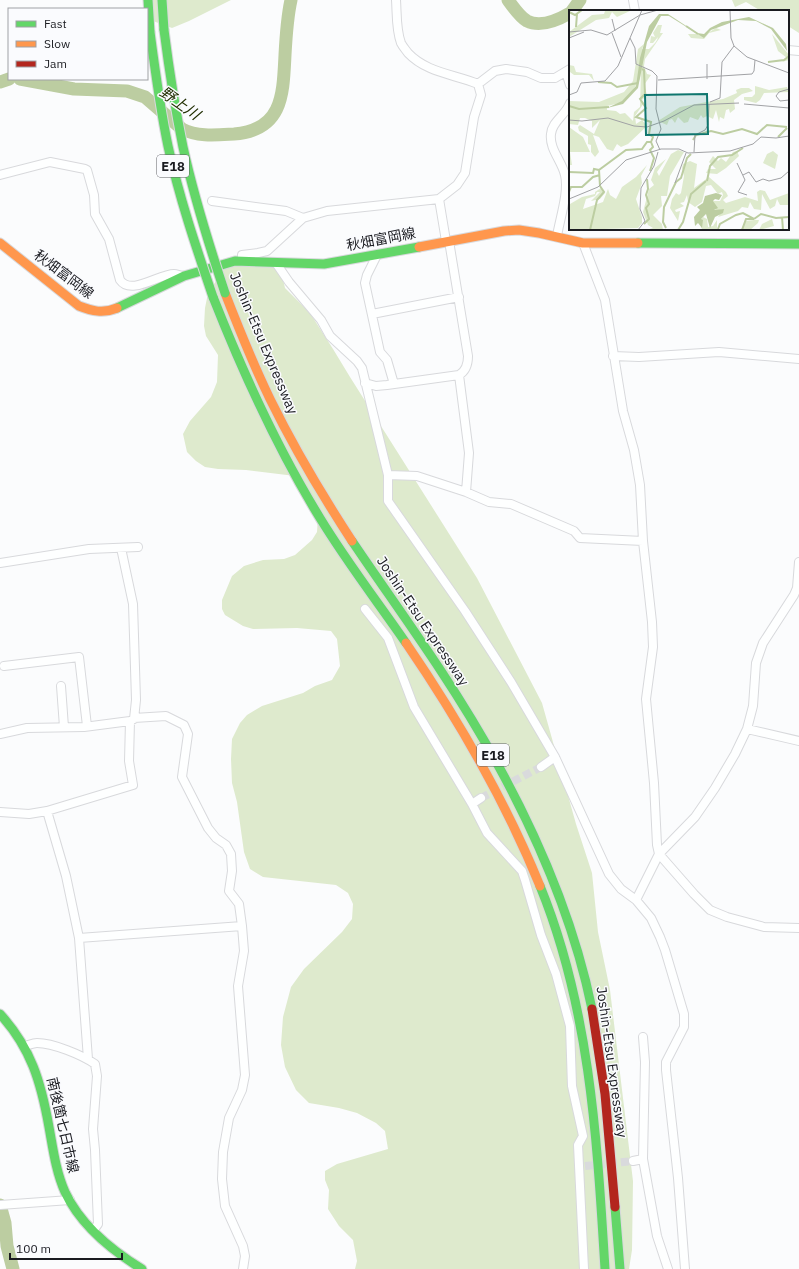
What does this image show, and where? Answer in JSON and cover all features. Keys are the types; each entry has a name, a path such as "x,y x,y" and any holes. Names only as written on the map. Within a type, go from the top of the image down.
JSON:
{"main road":[{"name":"Joshin-Etsu Expressway","path":"148,0 150,32 164,125 174,170 188,221 213,297 250,387 270,430 320,519 413,654 479,757 504,805 546,901 563,949 575,993 583,1036 595,1135 605,1269"},
{"name":"Joshin-Etsu Expressway","path":"162,0 164,30 177,119 187,165 211,252 262,382 304,465 335,514 454,690 490,750 538,845 559,896 580,959 588,989 597,1035 610,1138 620,1269"},
{"name":"秋畑富岡線","path":"0,243 79,306 92,311 102,312 126,305 184,276 224,264 242,261 324,264 504,231 518,230 557,236 583,243 799,244"},
{"name":"南後箇七日市線","path":"0,1014 17,1033 35,1068 42,1091 60,1179 70,1200 77,1212 93,1231 138,1268"}],"street":[{"path":"396,0 398,32 401,42 414,59 444,74 478,84"},
{"path":"633,0 635,10"},
{"path":"789,50 799,51"},
{"path":"478,84 495,71 506,70 527,72 541,78 555,78 568,70"},
{"path":"242,261 242,255 267,251 303,218 327,211 440,199 457,185 465,173 474,116 481,95 478,84"},
{"path":"557,236 565,192 565,176 563,167 551,144 551,134 555,122 569,107"},
{"path":"0,175 50,162 86,170 94,195 95,214 109,239 122,284 129,286 139,285 174,274 184,276"},
{"path":"365,383 376,386 459,375 464,372 468,363 459,297 440,199"},
{"path":"212,201 286,211 303,218"},
{"path":"583,243 605,300 623,411 634,450 640,485 643,541 652,622 653,647 646,699 654,783 657,845 659,854 710,910 727,917 764,927 799,928"},
{"path":"376,255 367,275 365,284 380,352 387,360 394,384"},
{"path":"276,263 289,282 321,320 330,336 357,360 362,368 388,475 388,500 465,610 511,682 555,756 609,874 621,889 636,900 651,918 660,937 684,1014 684,1027 666,1062 666,1070 678,1178 685,1269"},
{"path":"372,314 459,297"},
{"path":"613,356 639,357 720,352 799,359"},
{"path":"459,375 469,453 466,492"},
{"path":"388,475 417,476 466,492 489,502 510,504 574,531 580,538 643,541"},
{"path":"0,563 89,549 138,547"},
{"path":"0,812 29,814 47,811 133,785 129,761 132,720 136,700 133,604 121,548"},
{"path":"636,900 659,854 695,817 727,768 747,729 753,706 756,663 763,643 797,588 799,562"},
{"path":"366,609 388,638 414,707 472,804 487,833 522,871 541,935 556,974 570,1026 572,1086 583,1136 578,1145 582,1166 584,1269"},
{"path":"4,666 79,657 87,726"},
{"path":"61,686 64,727"},
{"path":"0,734 27,728 87,726 166,716 184,725 188,734 182,777 208,828 216,838 226,845 231,854 232,871 229,891 239,904 242,926 244,951 238,986 245,1075 242,1090 230,1118 223,1152 222,1179 225,1206 243,1246 245,1256 242,1269"},
{"path":"747,729 799,741"},
{"path":"541,767 555,756"},
{"path":"472,804 481,798"},
{"path":"47,811 66,876 79,938 88,1059"},
{"path":"79,938 242,926"},
{"path":"643,1037 645,1062 643,1159 657,1236 668,1269"},
{"path":"25,1046 37,1043 69,1051 88,1059 95,1064 97,1076 93,1129 98,1224 93,1231"},
{"path":"633,1161 643,1159"},
{"path":"0,1205 70,1200"}],"green space":[{"path":"143,0 231,0 172,28 153,21"},
{"path":"732,0 799,0 799,33 789,27 789,10 759,10 746,2 735,7"},
{"path":"266,257 281,271 285,288 310,313 477,578 542,703 576,824 592,873 598,932 610,990 633,1181 632,1250 629,1269 355,1269 357,1261 353,1240 339,1226 328,1209 329,1190 325,1180 325,1171 337,1164 388,1149 385,1131 376,1123 357,1113 339,1108 309,1103 296,1090 285,1067 281,1045 283,1017 291,987 304,969 342,932 352,919 353,904 348,893 336,885 263,877 250,869 244,852 237,802 232,783 231,759 232,739 240,723 247,715 262,706 303,693 315,686 332,680 340,666 337,639 331,631 297,628 253,629 243,626 225,615 222,609 222,600 232,576 244,566 263,560 284,559 295,555 312,540 317,532 318,517 295,476 205,467 187,452 183,434 190,421 211,397 217,382 218,355 206,336 204,326 208,293 227,265"}],"waterway":[{"name":"野上川","path":"25,80 74,89 127,91 145,97 182,129 188,132 207,135 221,135 250,131 262,126 271,118 281,97 287,27 291,0"},
{"name":"野上川","path":"508,0 522,17 532,23 538,24 549,22 569,14"},
{"name":"野上川","path":"573,10 580,0"},
{"name":"野上川","path":"0,82 8,79"},
{"path":"0,1205 5,1223 7,1246 13,1269"}],"tunnel":[{"path":"481,798 541,767"},
{"path":"585,1166 633,1161"}],"traffic: fast":[{"path":"148,0 150,32"},
{"path":"162,0 164,30"},
{"path":"164,30 170,74 187,166 202,221 225,293"},
{"path":"150,32 160,103 172,165 188,222 213,297"},
{"path":"638,243 799,244"},
{"path":"117,308 184,276 235,261 324,264 419,247"},
{"path":"213,297 236,354 262,410 304,492 340,550 406,643"},
{"path":"352,541 419,638 466,710 512,791 533,833 567,919 581,964 592,1009"},
{"path":"540,886 557,932 570,979 588,1074 594,1123 605,1269"},
{"path":"0,1014 20,1040 33,1066 46,1111 59,1176 65,1192 79,1216 88,1226 119,1254 142,1269"},
{"path":"615,1207 620,1269"}],"traffic: slow":[{"path":"419,247 504,231 519,230 583,243 638,243"},
{"path":"0,243 79,306 98,311 107,311 117,308"},
{"path":"225,293 252,360 279,417 309,471 352,541"},
{"path":"406,643 444,701 496,791 512,822 540,886"}],"traffic: jam":[{"path":"592,1009 605,1094 615,1207"}]}
